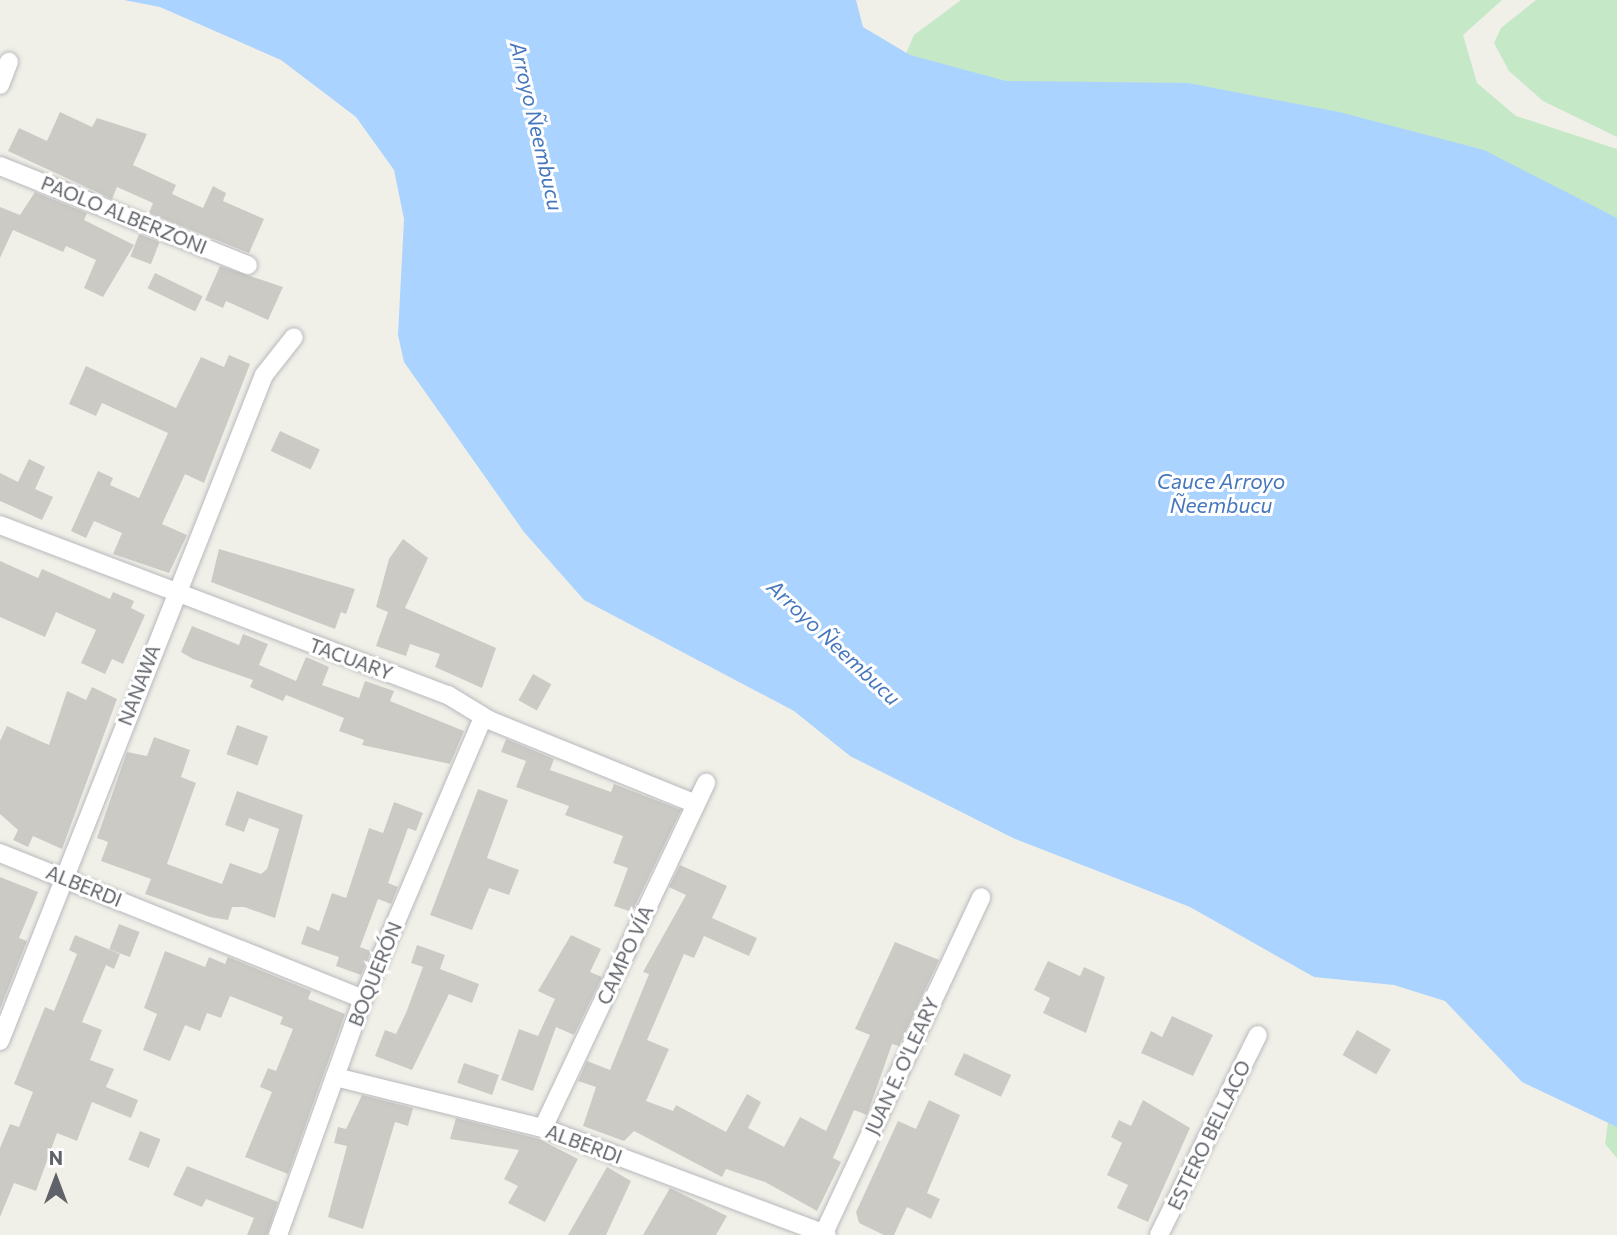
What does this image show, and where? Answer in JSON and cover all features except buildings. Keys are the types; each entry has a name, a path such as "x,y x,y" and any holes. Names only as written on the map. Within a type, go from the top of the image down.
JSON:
{"street":[{"path":"0,85 9,62"},
{"name":"PAOLO ALBERZONI","path":"0,166 248,265"},
{"name":"NANAWA","path":"0,1041 175,593 264,375 294,337"},
{"name":"TACUARY","path":"0,525 448,695 483,717 696,804"},
{"name":"BOQUERÓN","path":"278,1235 363,999 483,717"},
{"name":"CAMPO VÍA","path":"543,1128 706,783"},
{"name":"ALBERDI","path":"0,853 363,999"},
{"name":"JUAN E. O'LEARY","path":"825,1235 981,897"},
{"name":"ESTERO BELLACO","path":"1159,1235 1258,1035"},
{"name":"ALBERDI","path":"335,1077 543,1128 825,1235"}],"green space":[{"path":"961,0 1502,0 1463,35 1477,83 1516,116 1617,149 1617,274 901,65 914,35"},
{"path":"1536,0 1617,0 1617,137 1543,101 1509,71 1494,43 1501,28"},
{"path":"1617,1057 1617,1158 1605,1144"}],"water":[{"name":"Cauce Arroyo Ñeembucu","path":"124,0 856,0 863,27 910,55 1006,81 1188,83 1339,112 1484,150 1617,218 1617,1127 1522,1082 1445,1001 1394,985 1314,977 1190,907 1013,838 850,756 794,711 584,600 524,532 404,362 398,335 404,219 394,170 356,117 281,60 160,7"}],"water label":[{"name":"Arroyo Ñeembucu","path":"537,126"},
{"name":"Arroyo Ñeembucu","path":"834,642"}]}
